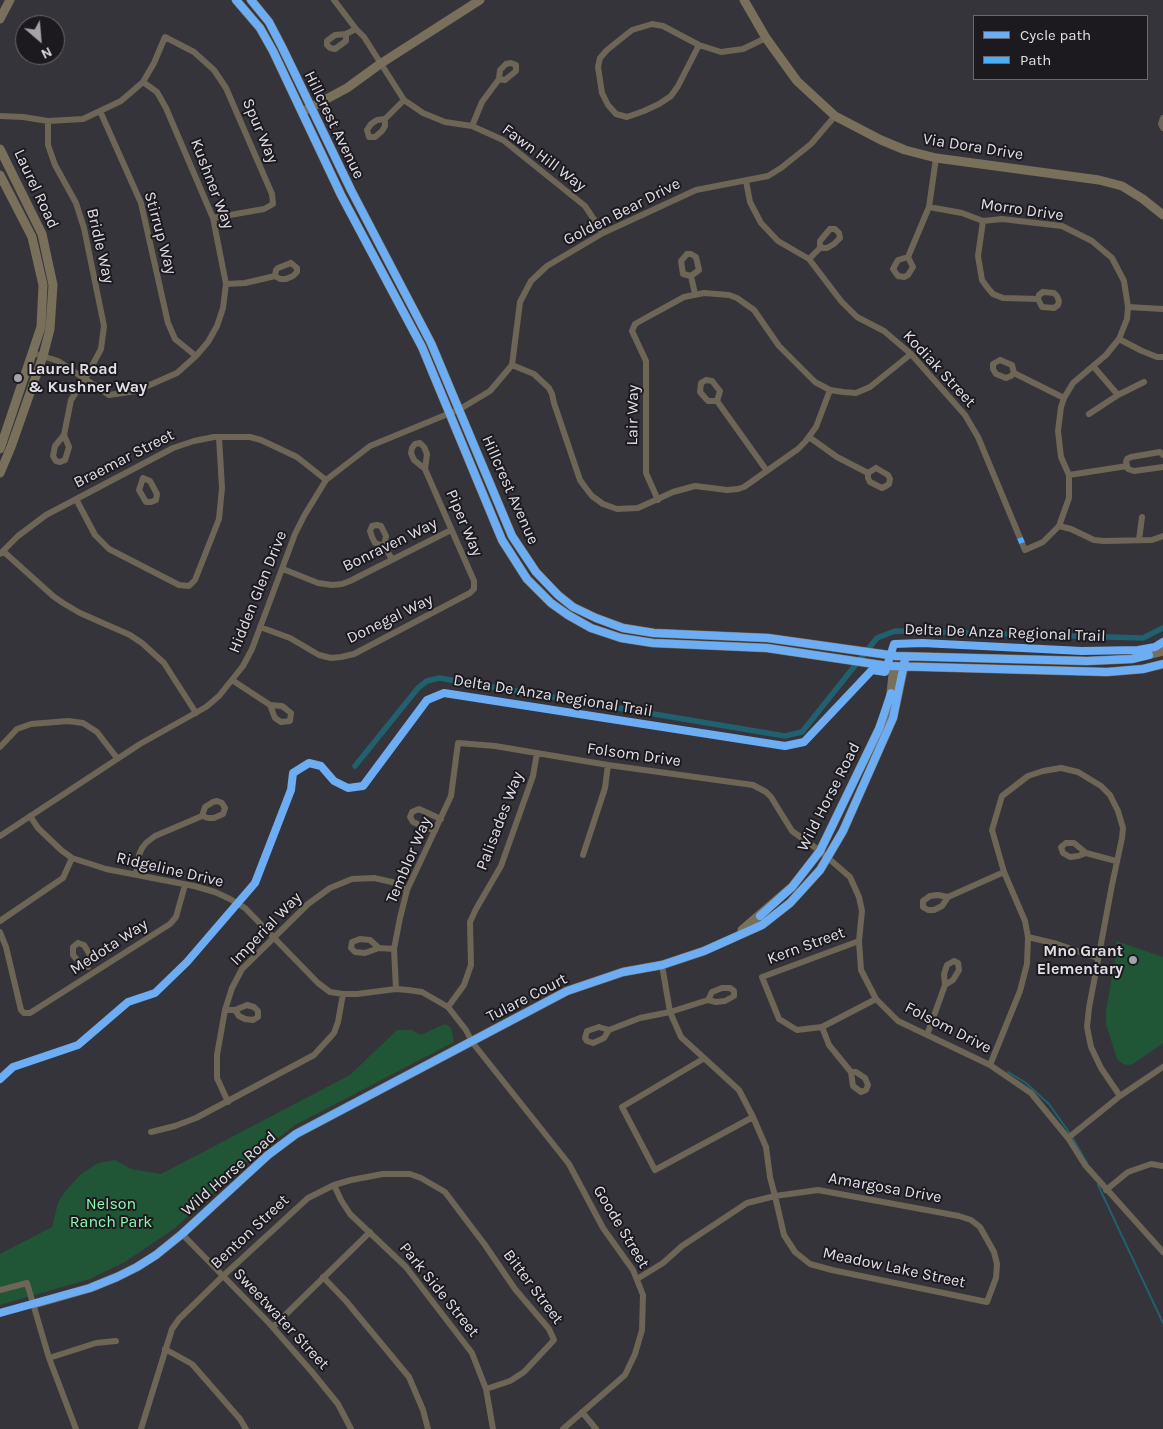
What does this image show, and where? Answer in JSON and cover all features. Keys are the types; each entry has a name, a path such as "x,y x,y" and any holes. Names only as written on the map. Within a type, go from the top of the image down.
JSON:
{"street":[{"path":"0,19 10,0"},
{"name":"Hillcrest Avenue","path":"236,0 260,28 342,195 422,347 507,548 528,578 551,603 591,628 621,638 653,643 767,648 869,664 894,666 1108,672 1143,669 1163,664"},
{"name":"Hillcrest Avenue","path":"251,0 268,22 351,190 431,343 512,536 536,572 558,595 573,606 596,618 623,628 639,631 768,638 896,656 1095,661 1132,659 1163,651"},
{"name":"Fawn Hill Way","path":"334,0 364,37 404,100 423,114 446,122 472,126 503,140 585,206 603,233"},
{"path":"302,112 347,88 380,64 480,0"},
{"name":"Via Dora Drive","path":"744,0 766,38 796,81 835,116 881,140 904,150 936,158 1099,180 1122,186 1143,199 1163,215"},
{"path":"699,45 678,86 660,104 627,117 616,114 608,105 602,93 598,68 600,58 632,30 652,24 663,26 699,45 721,52 743,50 766,38"},
{"path":"346,34 356,28"},
{"name":"Spur Way","path":"143,82 154,63 164,37 194,52 214,70 226,88 272,194 273,204 264,209 213,218"},
{"path":"472,126 482,102 499,79"},
{"path":"0,116 48,121 83,119 122,101 143,82"},
{"name":"Kushner Way","path":"33,353 58,362 109,395 136,391 177,373 208,342 216,326 223,308 226,284 213,218 166,108 157,92 143,82"},
{"path":"385,119 404,100"},
{"name":"Stirrup Way","path":"100,111 141,203 168,323 175,339 196,356"},
{"name":"Golden Bear Drive","path":"512,365 520,302 531,281 547,266 603,233 696,190 768,176 811,144 835,116"},
{"path":"1163,118 1161,124 1163,128"},
{"name":"Bridle Way","path":"48,121 48,145 55,165 76,203 84,228 104,326 101,349 71,400 64,435"},
{"name":"Laurel Road","path":"0,149 42,234 53,284 50,329 43,356 0,473"},
{"path":"908,257 929,207 936,158"},
{"name":"Laurel Road","path":"0,175 32,237 43,285 41,328 0,449"},
{"name":"Kodiak Street","path":"746,181 750,202 761,223 778,241 809,259 841,301 858,317 884,331 910,354 965,415 978,436 1025,550 1043,542"},
{"name":"Morro Drive","path":"929,207 962,213 983,221 1002,219 1062,226 1092,241 1112,258 1124,281 1128,307 1127,319 1120,339 1106,355 1073,383 1061,406 1058,430 1061,457 1068,475 1069,498 1059,526 1043,542"},
{"path":"983,221 978,256 982,280 993,294 1003,298 1038,299"},
{"path":"809,259 820,248"},
{"path":"226,284 245,283 275,276"},
{"path":"692,276 695,294 710,293 729,296 746,304 760,317 779,346 816,382 830,390 849,393 864,391 881,380 910,354"},
{"name":"Lair Way","path":"658,500 646,473 646,361 632,331 635,324 678,300 695,294"},
{"path":"1128,307 1163,308"},
{"path":"1120,339 1142,351 1157,357 1163,357"},
{"path":"460,409 490,391 512,365 534,374 549,388 552,394 580,480 592,496 603,504 617,509 629,510 658,500 673,492 695,486 716,489 738,489 748,484 798,449 816,427 830,390"},
{"path":"1093,366 1118,395"},
{"path":"1014,373 1064,398"},
{"path":"1088,414 1118,395 1144,382"},
{"path":"717,401 767,471"},
{"name":"Hidden Glen Drive","path":"0,836 117,758 196,713 219,696 243,666 304,516 326,480 370,446 460,409"},
{"path":"809,436 837,457 868,473"},
{"path":"76,499 95,535 109,549 179,585 189,586 194,580 218,519 222,488 219,437"},
{"name":"Braemar Street","path":"2,553 31,525 46,514 174,448 194,441 219,437 250,437 282,448 297,457 326,480"},
{"path":"1163,455 1160,452 1127,459 1128,469 1134,471 1163,467"},
{"path":"1068,475 1127,466"},
{"path":"137,467 143,478"},
{"name":"Piper Way","path":"426,469 474,581 474,589"},
{"path":"1139,540 1142,518"},
{"path":"1059,526 1071,529 1094,540 1152,540 1163,536"},
{"name":"Bonraven Way","path":"283,569 318,583 332,585 350,581 451,530"},
{"path":"384,546 392,560"},
{"path":"2,553 53,596 80,613 130,635 142,643 164,663 196,713"},
{"name":"Donegal Way","path":"260,627 290,638 318,655 341,658 354,654 463,598 474,589"},
{"name":"Wild Horse Road","path":"731,940 792,887 820,851 879,729 890,701 896,656"},
{"name":"Wild Horse Road","path":"623,972 662,965 704,951 762,925 790,902 820,870 829,858 858,800 893,718 906,656"},
{"path":"232,680 270,705"},
{"path":"0,747 17,729 32,724 68,721 83,723 97,732 117,758"},
{"name":"Folsom Drive","path":"458,743 495,746 608,765 753,785 761,788 771,797 792,831 829,858 850,877 859,897 862,912 861,970 876,999 898,1021 990,1065 1031,1093 1068,1138 1085,1165 1163,1252"},
{"name":"Temblor Way","path":"396,989 394,949 407,890 451,796 458,743"},
{"name":"Palisades Way","path":"448,1007 464,985 471,965 470,922 501,866 533,776 537,754"},
{"path":"583,855 605,788 608,765"},
{"path":"990,1065 1020,991 1028,964 1028,937 1025,921 1004,872 992,830 1002,796 1028,776 1043,771 1061,768 1078,772 1090,778 1110,795 1118,811 1123,828 1087,1027 1091,1047 1101,1068 1120,1096"},
{"path":"435,831 413,822 410,817 412,812 419,809 441,820"},
{"name":"Ridgeline Drive","path":"30,816 38,828 72,858 106,869 215,892 230,899 245,908 330,992 357,994 396,989 422,992 448,1007 466,1030 472,1042"},
{"path":"136,875 139,855 146,843 155,836 202,816"},
{"path":"1086,853 1116,861"},
{"path":"0,921 63,878 72,858"},
{"path":"948,897 1004,872"},
{"name":"Imperial Way","path":"228,1102 217,1078 216,1070 225,1010 232,988 242,969 308,904 330,888 352,879 374,878 392,882 407,890"},
{"name":"Medota Way","path":"0,932 6,947 21,1010 24,1013 30,1013 170,924 176,918 186,885"},
{"path":"1028,937 1057,944 1098,958"},
{"name":"Kern Street","path":"822,1027 797,1030 780,1020 762,977 860,941"},
{"path":"379,948 394,949"},
{"name":"Meadow Lake Street","path":"662,965 670,1012 681,1037 739,1090 753,1118 766,1147 784,1236 794,1252 810,1264 832,1270 987,1302"},
{"path":"88,966 92,974"},
{"name":"Tulare Court","path":"472,1042 567,991 623,972"},
{"path":"927,1035 945,985"},
{"path":"151,1132 175,1126 228,1102 314,1055 334,1033 344,994"},
{"path":"851,1072 829,1045 822,1027 876,999"},
{"path":"609,1030 640,1018 670,1012 708,1000"},
{"path":"225,1010 235,1010"},
{"name":"Wild Horse Road","path":"0,1313 66,1295 117,1278 156,1254 182,1234 268,1155 296,1134 472,1042"},
{"name":"Goode Street","path":"472,1042 569,1164 603,1228 633,1270 643,1295 642,1330 635,1354 625,1375 563,1429"},
{"path":"704,1059 622,1107 655,1170 753,1118"},
{"path":"1068,1138 1120,1096 1163,1067"},
{"path":"1106,1190 1128,1172 1151,1164 1163,1166"},
{"name":"Benton Street","path":"141,1429 165,1349 172,1329 179,1319 300,1204 316,1193 351,1180 383,1174 410,1174 445,1192 455,1206"},
{"name":"Park Side Street","path":"334,1185 345,1207 406,1267 465,1342 472,1353 486,1389 493,1429"},
{"name":"Amargosa Drive","path":"636,1279 663,1263 682,1246 747,1203 775,1196 818,1190 959,1216 970,1220 980,1227 987,1237 997,1264 996,1278 987,1302"},
{"name":"Bitter Street","path":"455,1206 485,1245 514,1289 549,1329 554,1340 524,1372 510,1381 486,1389"},
{"path":"272,1327 370,1232"},
{"name":"Sweetwater Street","path":"182,1234 272,1327 312,1372 338,1404 351,1429"},
{"path":"323,1277 352,1308 410,1377 424,1410 428,1429"},
{"path":"0,1290 27,1283 49,1358 76,1429"},
{"path":"49,1358 96,1343 116,1341"},
{"path":"165,1349 192,1364 240,1419 246,1429"},
{"path":"582,1412 596,1429"}],"green space":[{"path":"1116,941 1163,957 1163,1043 1133,1064 1128,1065 1123,1064 1117,1059 1106,1024 1106,1011 1117,948"},
{"name":"Nelson Ranch Park","path":"445,1024 451,1028 454,1042 295,1125 242,1166 175,1228 125,1262 90,1279 0,1305 0,1254 52,1227 58,1203 64,1193 80,1175 98,1163 115,1160 131,1169 161,1174 350,1075 397,1030 412,1030 421,1035"}],"waterway":[{"path":"355,766 418,688 427,681 439,678 785,736 802,732 877,638 895,631 1143,638 1163,628"},
{"path":"1008,1072 1026,1083 1049,1104 1071,1135 1087,1163"},
{"path":"1098,1185 1163,1323"}],"marked path":[{"path":"1020,538 1022,543"}],"cycle path":[{"path":"236,0 260,28 273,51 341,195 422,347 502,540 527,579 551,603 591,628 621,638 653,643 767,648 888,666 1107,672 1143,669 1163,664"},
{"path":"251,0 269,22 351,190 431,343 512,536 536,572 558,595 573,607 623,628 654,633 768,638 896,656 1087,661 1132,659 1149,655"},
{"name":"Delta De Anza Regional Trail","path":"0,1079 13,1067 78,1045 128,1002 155,993 187,962 255,883 291,790 293,773 309,763 321,766 334,781 348,788 363,786 427,700 444,693 785,746 804,742 872,670 885,672 894,644 922,643 1082,651 1138,650 1155,647 1163,642"},
{"path":"0,1313 90,1288 137,1267 156,1255 182,1234 268,1155 296,1134 567,991 623,972 662,965 704,951 762,925 790,903 820,870 843,831 893,718 905,659"},
{"path":"760,916 792,887 820,851 879,729 891,693"}],"place":[{"name":"Laurel Road & Kushner Way","path":"18,378"},
{"name":"Mno Grant Elementary","path":"1133,960"}]}
